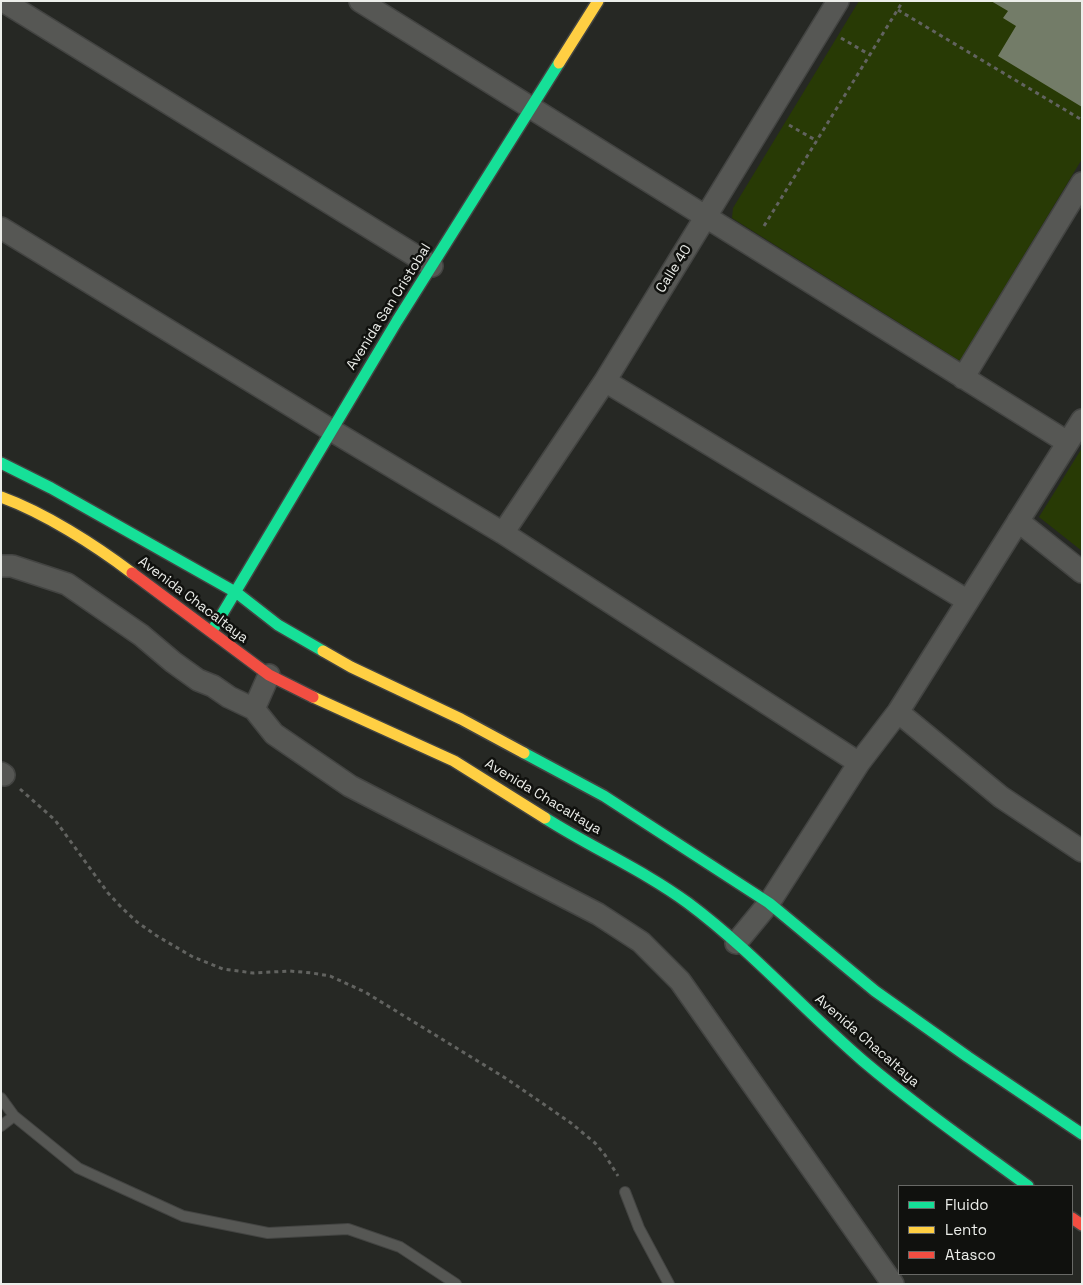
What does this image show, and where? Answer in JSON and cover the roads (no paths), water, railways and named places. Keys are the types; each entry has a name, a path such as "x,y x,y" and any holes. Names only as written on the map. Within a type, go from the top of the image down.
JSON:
{"street":[{"path":"3,1 432,266"},
{"name":"Avenida San Cristobal","path":"212,631 237,593 331,430 530,107 598,1"},
{"name":"Calle 40","path":"503,533 605,381 838,1"},
{"path":"366,3 1067,442"},
{"path":"963,378 1082,183"},
{"path":"1,228 503,533 859,763"},
{"path":"605,381 968,601"},
{"path":"736,942 768,903 859,763 898,712 1082,420"},
{"path":"1,463 51,488 237,593 278,625 351,667 461,719 604,796 768,903 875,991 968,1058 1082,1134"},
{"name":"Avenida Chacaltaya","path":"1,497 20,504 102,551 269,675 342,711 454,761 547,820 634,868 688,903 736,942 862,1060 926,1111 1027,1185"},
{"path":"1018,521 1082,572"},
{"path":"1,566 12,566 67,584 141,635 198,680 214,686 229,697 254,709 274,734 350,786 598,914 640,942 680,981 893,1284"},
{"path":"254,709 269,675"},
{"path":"898,712 1001,797 1082,851"}],"lane":[{"path":"1,1098 14,1116 78,1168 183,1216 268,1233 348,1229 400,1247 456,1284"},
{"path":"1,1126 14,1116"},
{"path":"625,1192 638,1228 669,1284"}]}
